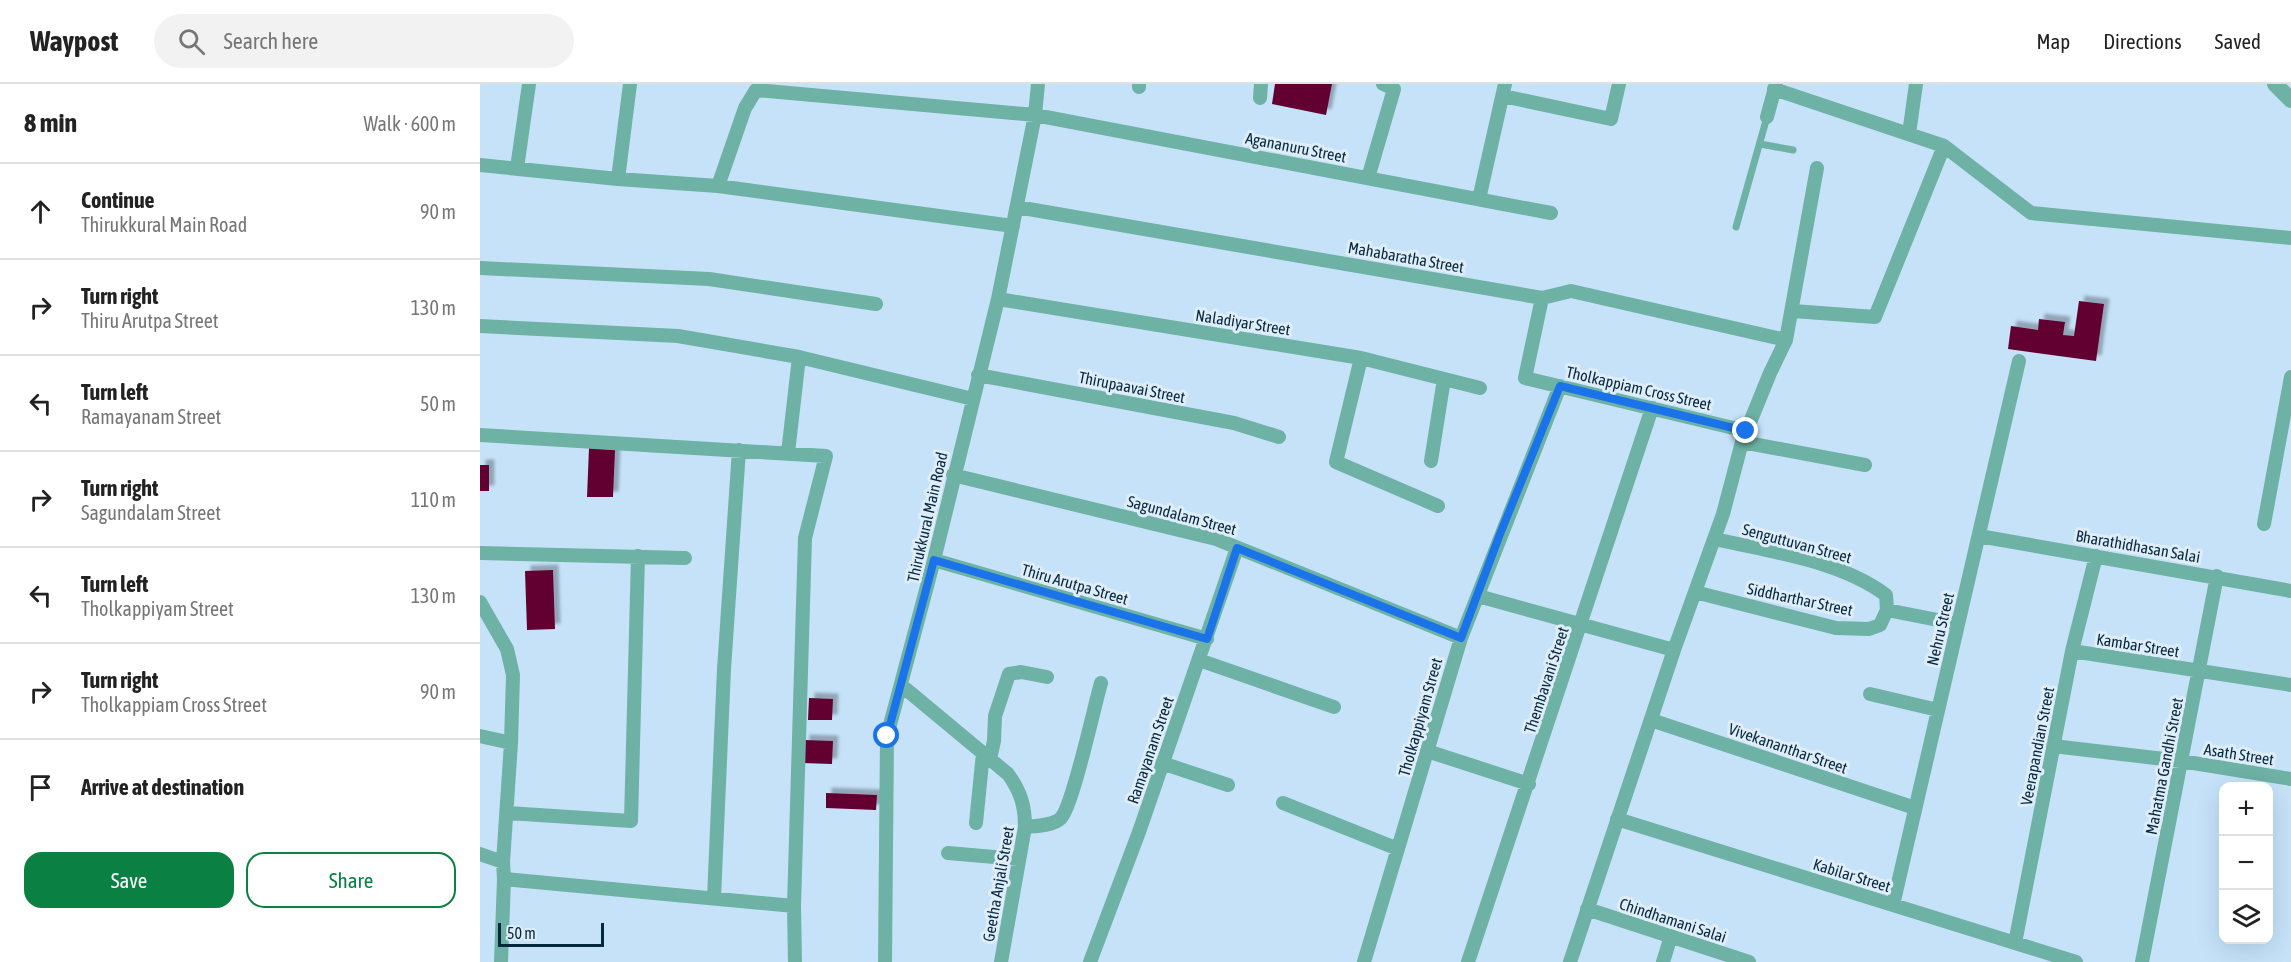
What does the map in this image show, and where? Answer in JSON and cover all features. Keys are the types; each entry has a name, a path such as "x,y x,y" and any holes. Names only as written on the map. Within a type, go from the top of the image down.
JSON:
{"street":[{"path":"518,168 529,84"},
{"path":"618,178 630,84"},
{"name":"Thirukkural Main Road","path":"885,962 887,736 934,560 998,299 1035,115 1038,84"},
{"path":"1368,178 1388,87 1407,84"},
{"path":"1479,199 1504,90 1611,119 1620,84"},
{"path":"1909,134 1916,84"},
{"path":"2275,84 2291,99"},
{"path":"1767,117 1775,87 1944,146 2031,213 2291,238"},
{"name":"Agananuru Street","path":"718,186 745,108 756,90 1035,115 1551,213"},
{"path":"1793,311 1875,318 1944,146"},
{"path":"480,165 718,186 1013,226"},
{"path":"1570,962 1674,650 1715,539 1744,436 1786,340 1817,168"},
{"name":"Mahabaratha Street","path":"1017,207 1542,298 1571,291 1786,340"},
{"path":"480,268 709,279 876,304"},
{"name":"Tholkappiam Cross Street","path":"1542,298 1525,378 1652,408 1744,436 1865,465"},
{"name":"Naladiyar Street","path":"998,299 1361,358 1480,388"},
{"path":"480,326 678,336 799,357 973,399"},
{"path":"788,453 799,357"},
{"path":"1361,358 1336,462 1438,506"},
{"name":"Nehru Street","path":"1893,905 2019,361"},
{"name":"Thirupaavai Street","path":"978,375 1234,423 1279,437"},
{"path":"2264,524 2291,377"},
{"path":"1431,461 1444,379"},
{"name":"Tholkappiyam Street","path":"1364,962 1461,638 1560,386"},
{"name":"Thembavani Street","path":"1468,962 1652,408"},
{"path":"480,435 826,456 806,538 794,906 795,962"},
{"path":"714,898 724,669 740,450"},
{"name":"Sagundalam Street","path":"953,475 1216,539 1461,638"},
{"name":"Bharathidhasan Salai","path":"1979,536 2217,576 2291,591"},
{"name":"Senguttuvan Street","path":"1715,539 1838,568 1870,583 1886,595 1887,610"},
{"name":"Ramayanam Street","path":"1090,962 1207,639 1237,548"},
{"path":"480,554 685,558"},
{"path":"507,813 631,821 638,556"},
{"name":"Veerapandian Street","path":"2015,943 2072,651 2096,556"},
{"name":"Thiru Arutpa Street","path":"934,560 1207,639"},
{"name":"Mahatma Gandhi Street","path":"2142,962 2217,576"},
{"name":"Siddharthar Street","path":"1695,592 1836,628 1869,629 1880,625 1887,610"},
{"path":"1478,596 1674,650"},
{"path":"480,602 507,649 513,675 503,862 501,962"},
{"path":"1887,610 1958,624"},
{"name":"Kambar Street","path":"2072,651 2291,685"},
{"path":"1199,660 1334,707"},
{"path":"976,823 986,756 994,741 995,716 1008,674 1021,672 1047,677"},
{"path":"1025,828 1052,823 1061,818 1070,799 1101,683"},
{"name":"Geetha Anjali Street","path":"901,685 1008,774 1019,789 1025,808 1025,828 1001,962"},
{"path":"1870,694 1938,710"},
{"name":"Vivekananthar Street","path":"1651,720 1915,808"},
{"path":"480,736 511,743"},
{"name":"Asath Street","path":"2053,746 2181,761 2291,779"},
{"path":"1427,751 1528,784"},
{"path":"1162,763 1228,785"},
{"path":"1283,803 1398,849"},
{"name":"Kabilar Street","path":"1617,819 2076,962"},
{"path":"948,853 1019,859"},
{"path":"480,854 503,862"},
{"path":"504,879 794,906"},
{"name":"Chindhamani Salai","path":"1587,909 1749,962"},
{"path":"1664,962 1671,936"}],"lane":[{"path":"1736,227 1767,117"},
{"path":"1760,144 1793,150"}],"building":[{"path":"1275,84 1332,84 1326,115 1272,104"},
{"path":"2079,301 2104,304 2096,361 2008,349 2011,326 2038,330 2039,319 2065,322 2063,335 2074,336"},
{"path":"589,448 615,450 613,497 587,497"},
{"path":"480,465 489,465 489,491 480,491"},
{"path":"553,570 555,629 527,630 525,571"},
{"path":"809,698 833,699 832,720 808,720"},
{"path":"804,740 833,741 832,764 803,763"},
{"path":"826,793 877,795 876,810 826,808"}],"route":[{"path":"887,736 934,560 1207,639 1237,548 1461,638 1560,386 1746,431"}]}
